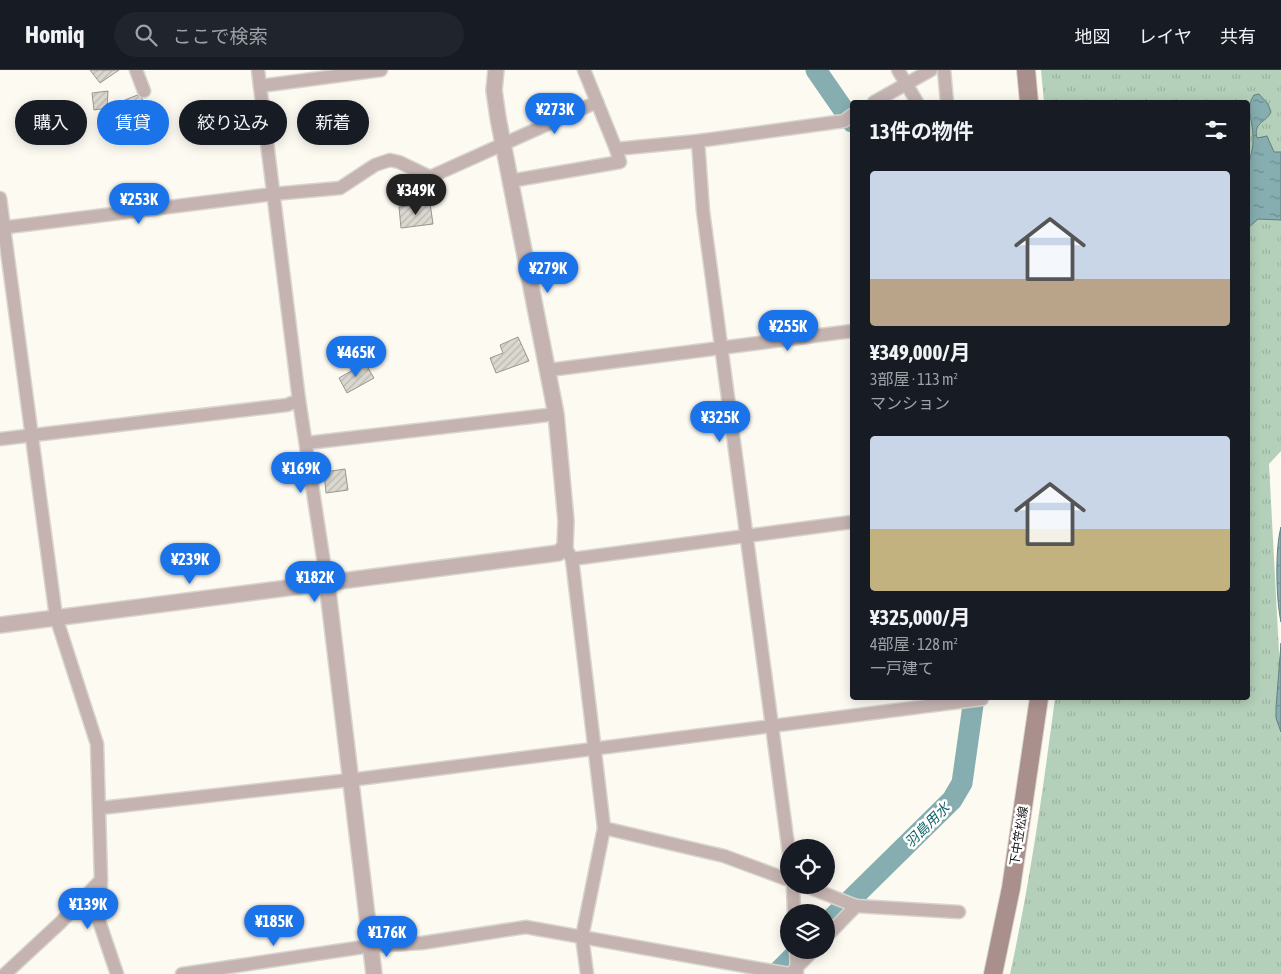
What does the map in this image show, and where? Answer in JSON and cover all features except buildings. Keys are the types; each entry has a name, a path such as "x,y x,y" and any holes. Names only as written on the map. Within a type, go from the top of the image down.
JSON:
{"main road":[{"path":"1026,70 1029,100"},
{"name":"下中笠松線","path":"993,974 1011,888 1040,700"}],"street":[{"path":"136,70 144,91"},
{"path":"258,70 300,400 327,582 374,974"},
{"path":"260,86 381,70"},
{"path":"496,70 494,90 503,144 556,414 569,553 604,828 582,937 587,974"},
{"path":"510,181 620,162 584,70"},
{"path":"898,70 916,100"},
{"path":"878,100 931,70"},
{"path":"944,70 947,100"},
{"path":"2,228 274,194 340,188 375,166 390,160 399,162 430,177 597,102"},
{"path":"616,149 698,141 848,118"},
{"path":"698,141 703,211 787,839"},
{"path":"0,198 2,228 56,617 98,744 101,808 99,921 117,974"},
{"path":"548,370 850,331"},
{"path":"0,439 287,405 300,400"},
{"path":"307,443 556,414"},
{"path":"0,625 558,553 746,536 850,522"},
{"path":"101,808 350,780 975,700"},
{"path":"604,828 724,856 780,877"},
{"path":"5,974 60,923 101,880"},
{"path":"826,894 856,906 959,912"},
{"path":"835,928 856,906"},
{"path":"182,974 222,972 370,946 422,943 526,927 773,972 794,971 805,959"}],"green space":[{"path":"1041,70 1281,70 1281,451 1269,464 1281,690 1281,974 1010,974 1036,836 1055,700 1250,700 1250,100 1044,100"}],"water":[{"path":"1259,94 1268,104 1271,112 1258,126 1257,138 1267,136 1274,152 1281,152 1281,220 1258,219 1250,226 1250,161 1253,130 1250,105 1254,95"},
{"path":"1281,527 1281,622 1277,574"},
{"path":"1281,643 1281,732 1276,718 1276,708"}],"waterway":[{"name":"羽島用水","path":"816,70 850,119"},
{"name":"羽島用水","path":"835,915 952,800 962,783 974,700"},
{"name":"羽島用水","path":"776,974 791,959"}]}
